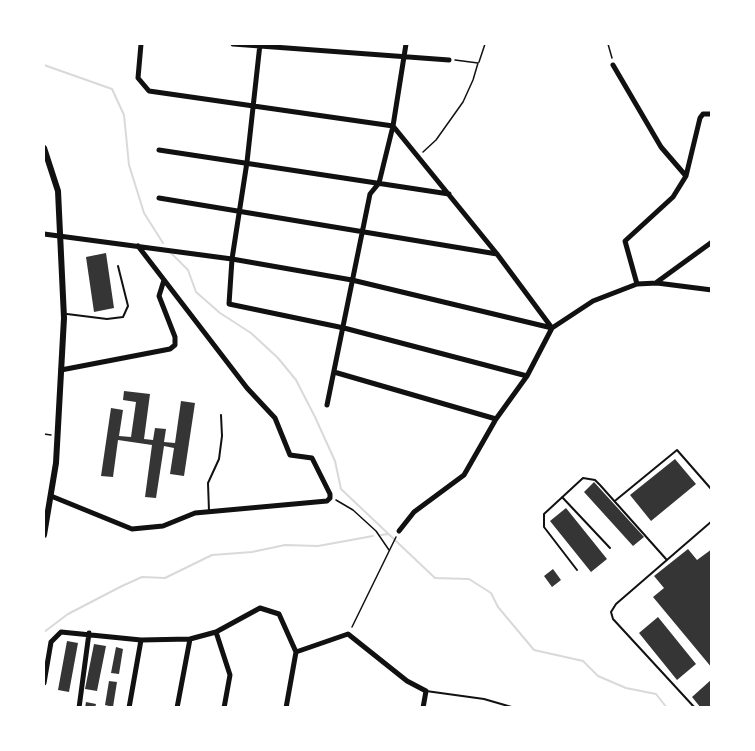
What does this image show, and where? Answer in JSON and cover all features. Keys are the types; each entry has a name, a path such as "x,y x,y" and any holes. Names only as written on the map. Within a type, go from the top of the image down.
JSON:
{"street":[{"path":"141,44 138,78 149,91 254,104 393,126 449,194 552,328"},
{"path":"233,44 449,60"},
{"path":"327,405 370,194 380,183 393,126 406,44"},
{"path":"260,45 241,212 232,259 229,304 344,328 527,376"},
{"path":"613,65 661,147 686,176"},
{"path":"637,284 625,241 673,197 686,176 700,118 703,114 711,114"},
{"path":"44,148 58,191 64,314 56,463 44,535"},
{"path":"159,150 449,194"},
{"path":"159,198 363,230 496,254"},
{"path":"44,234 232,259 352,280 552,328"},
{"path":"657,283 711,242"},
{"path":"51,496 132,529 163,526 195,513 327,501 330,498 312,458 290,455 275,418 247,388 138,246"},
{"path":"61,370 170,349 175,345 175,337 159,296 164,280"},
{"path":"399,531 414,512 464,475 496,419 527,376 552,328 593,301 637,284 657,283 711,290"},
{"path":"334,372 496,419"},
{"path":"44,683 51,642 61,632 141,640 190,639 216,632 260,608 279,614 296,652 286,708"},
{"path":"216,632 230,675 224,708"},
{"path":"79,708 89,633"},
{"path":"296,652 348,634 406,681 426,691 423,708"},
{"path":"177,708 190,639"},
{"path":"129,708 141,640"}],"lane":[{"path":"64,314 107,319 123,316 128,306 118,266"},
{"path":"209,512 208,483 219,459 222,436 221,415"},
{"path":"615,501 677,450 711,490"},
{"path":"577,570 544,527 544,514 583,478 595,480 666,559"},
{"path":"562,497 610,548"},
{"path":"695,708 613,619 611,612 616,604 711,521"},
{"path":"426,691 484,699 515,708"}],"path":[{"path":"418,157 436,140 463,102 485,44"},
{"path":"608,44 613,65"},
{"path":"449,60 478,63"},
{"path":"330,498 353,510 376,531 389,551"},
{"path":"348,634 399,531"}],"building":[{"path":"106,253 114,308 94,312 86,257"},
{"path":"124,391 150,394 144,439 153,440 155,428 166,429 164,442 175,443 181,401 195,403 184,476 170,474 174,448 164,446 156,498 145,497 152,445 118,440 113,477 101,476 111,408 123,410 119,436 131,437 136,402 123,400"},
{"path":"675,459 696,484 651,521 630,495"},
{"path":"594,482 644,537 633,546 584,492"},
{"path":"566,508 607,559 591,572 550,521"},
{"path":"688,549 697,560 712,549 712,668 653,597 664,588 654,576"},
{"path":"553,569 561,580 552,587 544,576"},
{"path":"658,617 696,664 677,680 639,633"},
{"path":"67,641 78,643 69,692 58,690"},
{"path":"94,644 106,646 97,691 85,689"},
{"path":"116,647 123,649 119,674 111,673"},
{"path":"712,679 712,708 701,708 692,697"},
{"path":"109,681 117,682 113,707 105,705"},
{"path":"86,702 96,704 95,708 85,708"}],"waterway":[{"path":"44,65 112,89 124,115 129,165 144,213 163,243"},
{"path":"170,252 188,270 196,292 220,313 251,333 278,358 296,380 335,461 341,489 435,578 469,579 491,593 498,607 534,650 583,661 598,676 626,688 656,694 667,708"},
{"path":"381,535 388,534"},
{"path":"44,632 68,614 122,586 142,577 165,578 212,555 252,552 285,545 318,546 373,536"}]}
